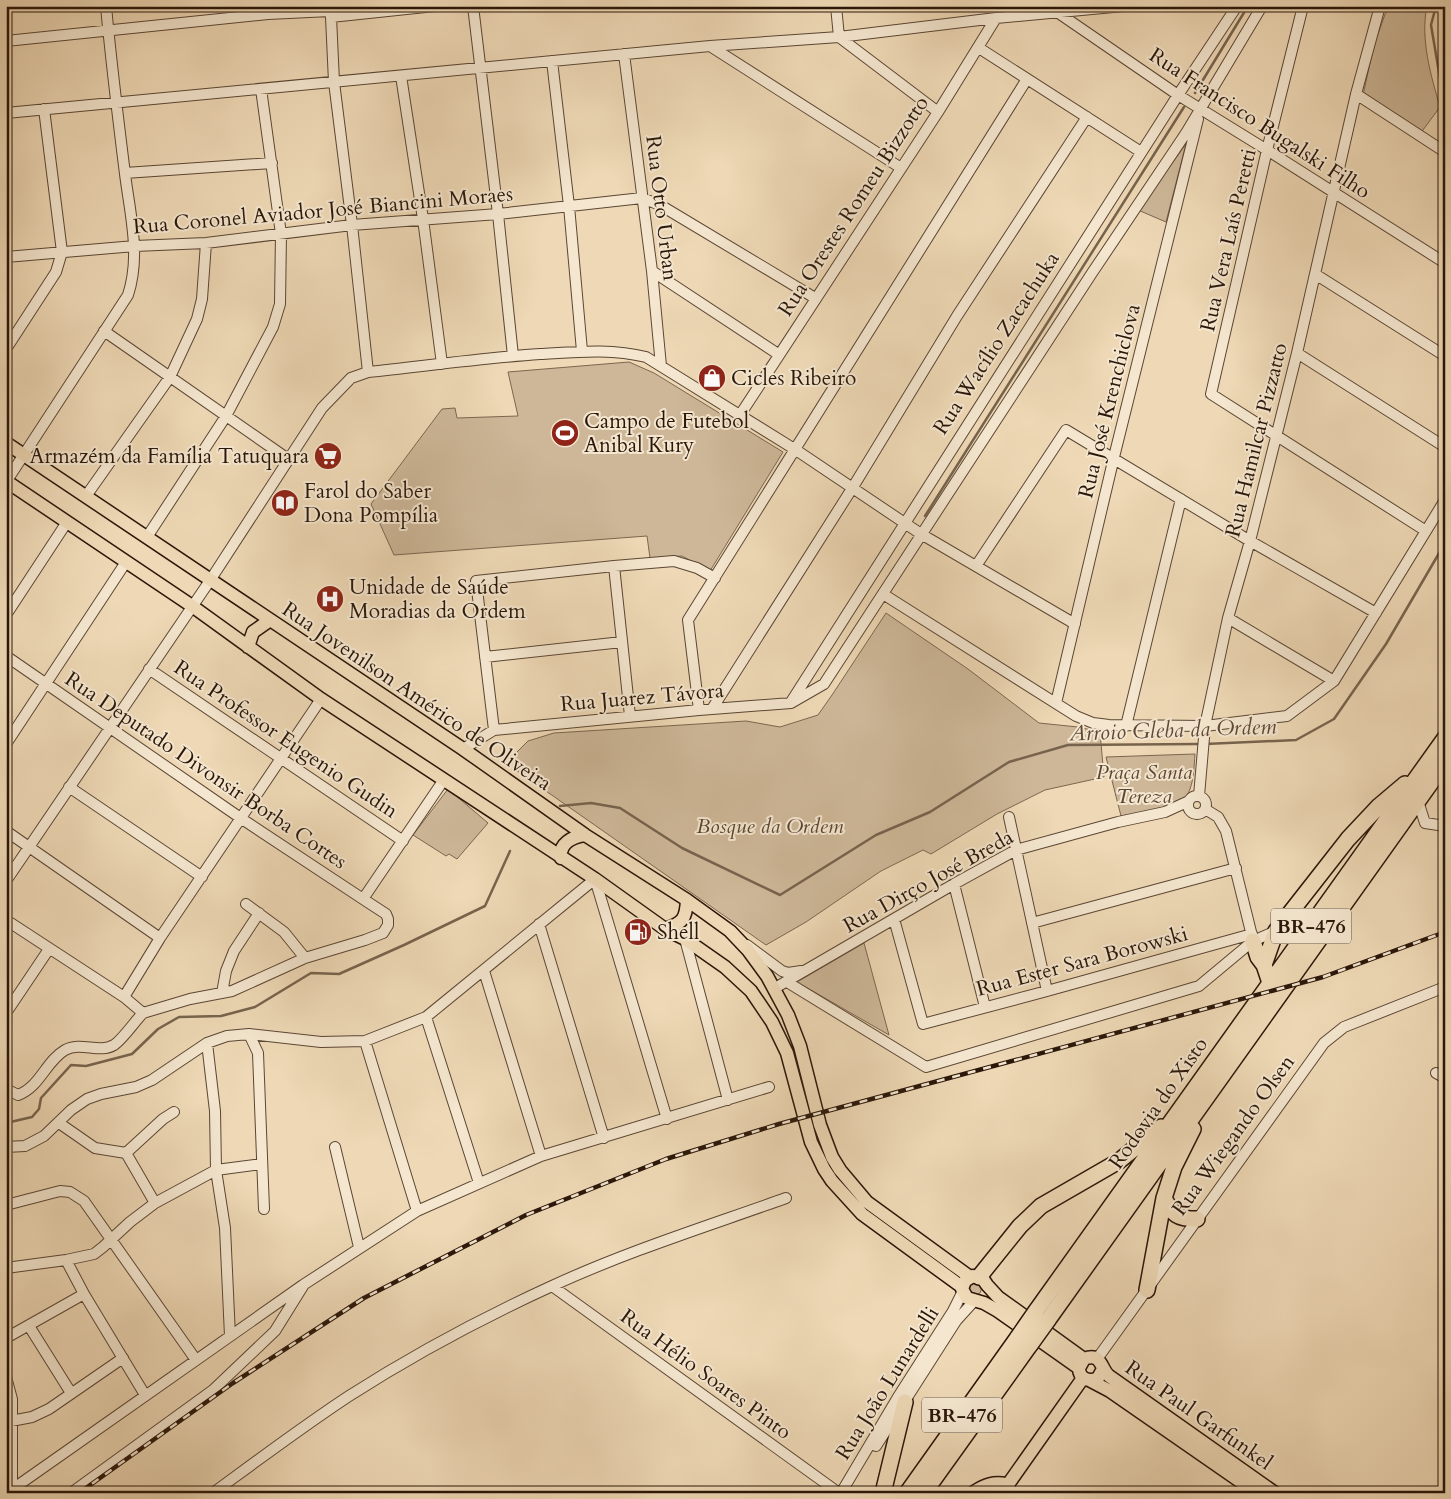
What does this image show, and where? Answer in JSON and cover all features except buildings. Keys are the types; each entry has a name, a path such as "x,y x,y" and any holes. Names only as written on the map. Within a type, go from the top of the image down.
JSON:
{"highway":[{"name":"Rodovia do Xisto","path":"1042,1316 1177,1114 1445,738"},
{"name":"Rodovia do Xisto","path":"907,1493 1024,1341 1212,1089 1445,763"},
{"path":"1264,964 1276,932 1348,839 1379,806 1422,771"},
{"path":"1252,938 1270,983"},
{"path":"1147,1290 1164,1198 1174,1167 1212,1089"},
{"path":"972,1283 1020,1226 1041,1206 1118,1161 1177,1114"},
{"path":"1164,1198 1170,1210 1177,1216 1186,1219 1197,1219"},
{"name":"Rodovia do Xisto","path":"924,1493 1024,1341"},
{"path":"883,1493 901,1399"},
{"path":"975,1493 993,1484 1004,1489"}],"main road":[{"name":"Rua Jovenilson Américo de Oliveira","path":"6,443 463,748 585,835 687,900 730,931"},
{"path":"6,481 192,606 321,699 443,781 595,879 665,929 685,939"},
{"path":"248,647 253,632 270,620"},
{"path":"561,858 560,853 565,843 574,836 585,835"},
{"path":"665,929 676,925 684,919 687,912 687,900"},
{"name":"Rua Paul Garfunkel","path":"730,931 758,963 781,985 820,1125 832,1157 840,1170 867,1202 972,1283"},
{"name":"Rua Paul Garfunkel","path":"685,939 725,967 751,991 768,1014 780,1037 791,1067 812,1142 824,1169 832,1181 862,1214 1005,1302 1084,1371"},
{"path":"972,1283 987,1290 983,1297 975,1300"},
{"name":"Rua Paul Garfunkel","path":"972,1283 967,1298 998,1311 1258,1493"},
{"path":"1004,1489 1084,1371 1091,1357 1100,1364 1098,1378 1084,1371"},
{"name":"Rua Paul Garfunkel","path":"1100,1364 1109,1376 1276,1493"}],"street":[{"path":"6,481 128,295 133,280 135,246 106,6"},
{"path":"6,41 268,14 435,6"},
{"path":"473,6 498,214 512,356"},
{"path":"836,6 839,37 938,112"},
{"path":"6,113 710,46 839,37 1056,9 1124,6"},
{"name":"Rua Wacílio Zacachuka","path":"791,702 1141,152 1237,6"},
{"name":"Rua Wacílio Zacachuka","path":"824,684 1186,133 1262,6"},
{"name":"Rua Vera Laís Peretti","path":"1277,435 1211,394 1267,150 1303,6"},
{"name":"Rua Hamilcar Pizzatto","path":"1199,796 1204,728 1228,618 1277,435 1356,94 1380,6"},
{"name":"Rua Francisco Bugalski Filho","path":"1056,9 1178,95 1445,264"},
{"path":"330,11 334,82 368,372"},
{"name":"Rua Orestes Romeu Bizzotto","path":"740,415 778,354 938,112 996,18"},
{"path":"710,46 901,168"},
{"path":"979,48 1141,152"},
{"name":"Rua Otto Urban","path":"624,54 652,271 662,366"},
{"path":"552,61 569,206 582,351"},
{"path":"401,76 424,219 442,364"},
{"path":"699,710 688,620 1027,79"},
{"path":"147,537 226,416 273,328 280,304 280,234 261,89"},
{"path":"1356,94 1445,152"},
{"path":"6,350 56,272 62,252 44,109"},
{"name":"Rua José Krenchiclova","path":"1056,703 1200,109"},
{"path":"712,709 853,487 957,316 1087,118"},
{"path":"125,174 272,162"},
{"path":"642,198 660,205 815,298"},
{"name":"Rua Coronel Aviador José Biancini Moraes","path":"6,257 135,246 206,243 352,225 498,214 642,198"},
{"path":"86,496 170,377 197,319 202,299 206,243"},
{"path":"652,271 778,354"},
{"path":"1315,274 1445,356"},
{"path":"104,331 288,459"},
{"path":"6,881 192,606 322,408 351,378 368,372 512,356 582,351 630,353 646,357 796,450 922,534 1075,624"},
{"path":"1297,354 1445,447"},
{"path":"976,566 1066,430 1250,541 1376,613"},
{"path":"1277,435 1426,531"},
{"path":"1126,726 1181,499"},
{"path":"883,594 1076,716 1093,722 1126,726 1204,728 1287,716 1334,681 1445,500"},
{"path":"6,615 67,522"},
{"path":"6,744 126,562"},
{"path":"494,730 476,581 614,566 674,562 697,568 715,578"},
{"path":"614,566 630,716"},
{"path":"1228,618 1334,681"},
{"path":"485,657 622,642"},
{"name":"Rua Deputado Divonsir Borba Cortes","path":"6,656 242,819 386,914 388,925 383,933 305,958"},
{"name":"Rua Professor Eugenio Gudin","path":"149,669 402,840"},
{"name":"Rua Juarez Távora","path":"463,748 494,730 791,702 824,684"},
{"path":"124,997 160,938 242,819 321,699"},
{"path":"363,898 443,781"},
{"path":"69,787 202,877"},
{"path":"1199,796 1205,801 1205,809 1201,813 1195,814 1190,810 1189,801 1193,797 1199,796"},
{"name":"Rua Dirço José Breda","path":"781,985 1016,850 1118,822 1164,812 1189,801"},
{"path":"1418,801 1425,823 1445,826"},
{"path":"1205,809 1218,817 1223,824 1236,868 1252,938"},
{"name":"Rua Dirço José Breda","path":"1164,812 1195,814"},
{"path":"1009,817 1047,991"},
{"path":"6,832 160,938"},
{"path":"1032,922 1236,868"},
{"path":"6,1148 25,1146 44,1136 71,1110 87,1099 101,1094 136,1087 152,1080 207,1043 227,1036 249,1034 321,1042 365,1040 426,1017 595,879 667,1119"},
{"path":"954,884 985,1007"},
{"path":"6,1089 18,1095 23,1093 34,1084 57,1056 66,1049 76,1046 105,1048 114,1045 143,1013 248,985 305,958 284,932 246,904"},
{"path":"222,993 226,971 234,951 259,913"},
{"name":"Rua Ester Sara Borowski","path":"894,919 922,1024 1252,938"},
{"path":"6,920 124,997 143,1013"},
{"path":"539,924 604,1138"},
{"name":"Rua Jovenilson Américo de Oliveira","path":"730,931 782,971 794,973 807,970"},
{"path":"781,985 926,1067 1199,986 1252,938 1276,932"},
{"path":"685,939 728,1100"},
{"path":"6,1013 49,949"},
{"path":"484,971 541,1156"},
{"name":"Rua Wiegando Olsen","path":"1100,1364 1147,1290 1330,1037 1350,1024 1443,990"},
{"path":"426,1017 479,1183"},
{"path":"249,1034 258,1053 264,1209"},
{"path":"365,1040 417,1211"},
{"path":"207,1043 215,1111 216,1170 225,1228 230,1336"},
{"path":"10,1491 303,1285 417,1211 541,1156 769,1088"},
{"path":"126,1153 163,1119 174,1112"},
{"path":"59,1123 95,1148 126,1153"},
{"path":"335,1147 359,1247"},
{"path":"126,1153 155,1203"},
{"path":"6,1268 66,1260 94,1254 155,1203 216,1170 262,1164"},
{"path":"6,1205 60,1191 70,1192 84,1201 196,1360"},
{"path":"213,1493 305,1426 378,1379 436,1345 552,1286 632,1253 786,1198"},
{"path":"66,1260 84,1294 145,1395"},
{"name":"Rua João Lunardelli","path":"841,1493 878,1443 901,1399 972,1283"},
{"path":"71,1493 213,1390 275,1331 303,1285"},
{"name":"Rua Hélio Soares Pinto","path":"552,1286 841,1493"},
{"path":"6,1338 84,1294"},
{"name":"Rua João Lunardelli","path":"901,1399 956,1321 975,1300"},
{"path":"29,1326 71,1393"},
{"path":"9,1422 32,1417 49,1409 123,1358"},
{"path":"6,1377 12,1399 9,1422 10,1491"}],"green space":[{"path":"1388,6 1427,6 1425,19 1426,44 1430,70 1440,107 1420,134 1363,95 1374,45"},
{"path":"1186,144 1166,222 1138,210"},
{"path":"629,362 654,373 783,452 710,571 682,556 650,558 647,536 394,555 371,504 442,409 455,408 457,418 518,416 508,372"},
{"name":"Bosque da Ordem","path":"886,613 968,669 1039,723 1078,727 1100,732 1104,777 1045,790 997,814 931,854 923,850 881,871 806,922 766,945 516,770 513,756 528,741 554,733 746,721 780,727 818,715"},
{"name":"Praça Santa Tereza","path":"1195,754 1194,772 1190,789 1179,802 1149,812 1121,816 1106,757"},
{"path":"448,789 488,823 457,859 449,854 446,856 413,835"},
{"path":"864,943 889,1035 797,982"},
{"path":"977,1280 982,1288 980,1293 976,1295 971,1294 967,1286"}],"waterway":[{"path":"1195,93 1248,6"},
{"name":"Arroio Gleba da Ordem","path":"1436,6 1431,25 1445,108"},
{"path":"925,516 1184,107"},
{"name":"Arroio Gleba da Ordem","path":"1205,744 1296,740 1334,719 1386,644 1445,543"},
{"name":"Arroio Gleba da Ordem","path":"560,806 591,803 620,808 682,848 780,895 876,835 930,812 1009,762 1068,745 1200,744"},
{"name":"Arroio Gleba da Ordem","path":"6,1123 32,1117 39,1109 41,1098 71,1065 86,1066 132,1054 158,1029 179,1017 221,1016 255,1007 311,973 339,974 485,906 510,851"}],"railway":[{"path":"79,1493 233,1383 364,1298 526,1215 666,1159 779,1124 1323,977 1445,932"}],"place":[{"name":"Cicles Ribeiro","path":"712,378"},
{"name":"Campo de Futebol Anibal Kury","path":"565,433"},
{"name":"Armazém da Família Tatuquara","path":"328,456"},
{"name":"Farol do Saber Dona Pompília","path":"285,503"},
{"name":"Unidade de Saúde Moradias da Ordem","path":"330,599"},
{"name":"Shell","path":"638,932"}]}
